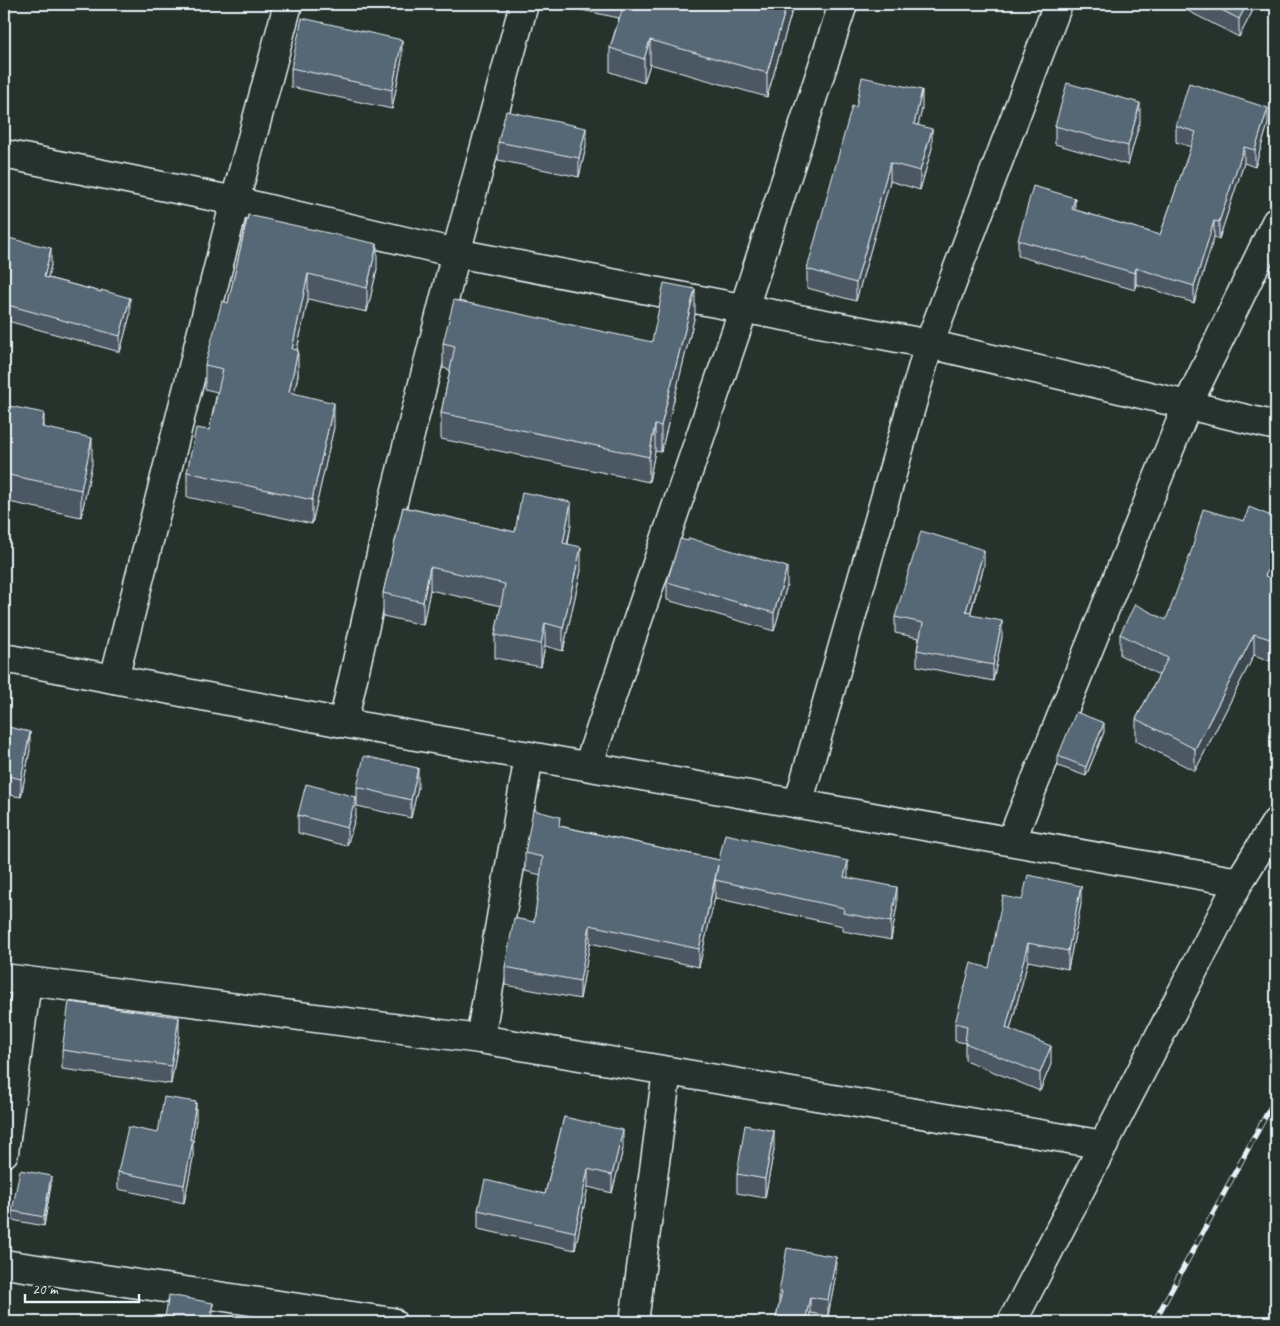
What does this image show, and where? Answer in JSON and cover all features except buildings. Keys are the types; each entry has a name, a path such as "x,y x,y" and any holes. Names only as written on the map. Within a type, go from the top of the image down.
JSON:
{"street":[{"path":"114,679 235,201 288,4"},
{"path":"343,723 392,510 456,253 524,4"},
{"path":"588,766 744,308 843,4"},
{"path":"798,804 929,344 1058,4"},
{"path":"4,154 235,201 456,253 929,344 1276,426"},
{"path":"1011,842 1187,406 1276,222"},
{"path":"4,658 343,723 1239,882"},
{"path":"480,1039 529,756"},
{"path":"1012,1322 1239,882 1276,822"},
{"path":"4,1153 16,979 480,1039 1104,1145"},
{"path":"634,1322 667,1071"},
{"path":"4,1264 268,1313 392,1322"}],"railway":[{"path":"1154,1322 1276,1097"}]}
